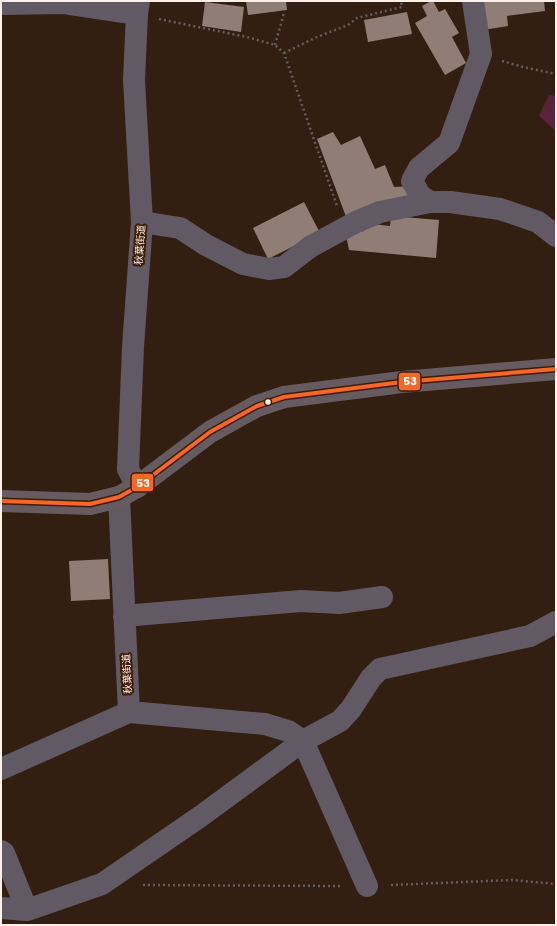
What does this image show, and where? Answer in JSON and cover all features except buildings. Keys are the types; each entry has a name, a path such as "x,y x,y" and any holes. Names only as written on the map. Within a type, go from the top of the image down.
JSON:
{"highway":[{"path":"1,501 90,504 128,492 210,432 257,406 284,397 402,382 556,369"}],"street":[{"path":"430,202 420,195 412,181 419,168 449,143 481,54 473,1"},
{"path":"1,4 64,3 138,8"},
{"name":"秋葉街道","path":"128,712 124,616 128,469 133,347 142,222 134,80 138,8"},
{"path":"142,222 180,228 206,245 243,264 269,269 284,267 310,247 380,212 430,202 450,202 500,209 538,222 556,236"},
{"path":"124,616 301,601 339,603 382,597"},
{"path":"1,908 27,910 102,884 201,816 303,741 340,721 351,709 371,678 380,669 530,636 556,622"},
{"path":"1,769 128,712 265,724 288,731 303,741 367,886"},
{"path":"1,851 4,853 27,910"}],"path":[{"path":"284,53 317,37 348,25 357,18 402,7 401,1"},
{"path":"138,8 247,36 275,45 284,53 344,229"},
{"path":"275,45 284,13"},
{"path":"481,54 523,68 556,74"},
{"path":"140,885 302,887 512,880 556,884"}],"shaded area":[{"path":"549,95 556,96 556,131 539,116"}],"transit line":[{"name":"53","path":"1,501 90,504 119,497 137,487 210,432 257,406 284,397 402,382 556,369"}]}
